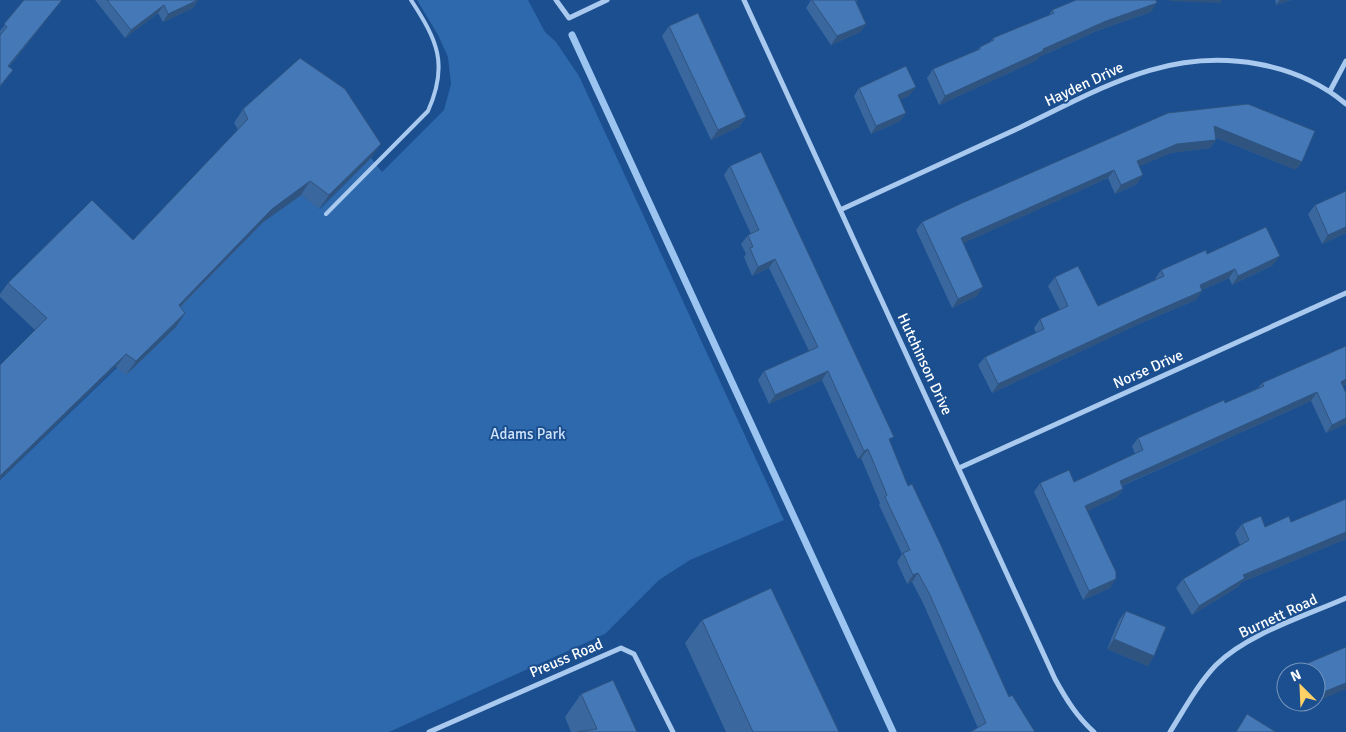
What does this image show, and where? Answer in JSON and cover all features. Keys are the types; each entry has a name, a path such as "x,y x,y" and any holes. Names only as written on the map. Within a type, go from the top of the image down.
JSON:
{"street":[{"path":"556,0 569,18 607,0"},
{"name":"Hutchinson Drive","path":"744,0 1059,686 1084,723 1094,732"},
{"name":"Hayden Drive","path":"840,210 1133,75 1159,66 1186,60 1236,60 1294,73 1330,91 1346,104"},
{"path":"1330,91 1346,61"},
{"name":"Norse Drive","path":"960,468 1346,293"},
{"name":"Burnett Road","path":"1170,732 1203,681 1224,659 1264,634 1346,598"},
{"name":"Preuss Road","path":"429,732 620,648 634,654 673,732"}],"lane":[{"path":"326,214 428,111 437,93 440,71 438,49 411,0"}],"green space":[{"name":"Adams Park","path":"417,0 528,0 545,32 556,42 579,76 784,520 690,560 659,580 605,634 389,732 0,732 0,480 169,318 262,223 301,195 320,209 371,158 382,172 444,110 451,84 448,57 438,35"}],"building":[{"path":"24,0 62,0 8,66 13,70 0,86 0,35 7,27 4,24"},
{"path":"107,0 198,0 168,14 164,5 131,30"},
{"path":"812,0 855,0 866,24 837,36"},
{"path":"1076,0 1156,0 1157,3 1106,21 945,96 933,69 980,49 980,47 994,40 993,38 1054,13 1052,10"},
{"path":"698,13 746,117 718,130 669,26"},
{"path":"300,58 345,89 381,144 329,195 310,181 272,209 179,305 185,313 136,361 126,354 0,476 0,365 47,318 8,283 92,200 133,240 248,119 243,109"},
{"path":"906,66 916,87 898,95 906,113 876,126 859,88"},
{"path":"1248,104 1315,131 1302,162 1214,126 1216,140 1177,144 1137,161 1143,175 1121,185 1114,170 961,238 983,287 958,299 922,222 1168,113"},
{"path":"761,152 894,437 889,439 908,486 912,484 1009,697 1012,695 1035,732 970,732 986,723 930,595 918,573 913,575 903,553 910,550 885,497 887,495 868,449 864,451 828,371 775,395 764,371 818,347 775,259 758,267 750,248 753,247 748,235 759,230 730,166"},
{"path":"1346,191 1346,227 1328,235 1315,205"},
{"path":"1266,227 1280,256 1238,276 1235,269 1200,285 1202,291 998,384 985,357 1044,329 1040,319 1068,306 1055,277 1078,266 1098,306 1164,276 1161,270 1206,250 1207,254"},
{"path":"1346,346 1346,379 1341,382 1346,393 1346,418 1332,425 1317,392 1120,481 1123,489 1085,506 1116,572 1116,579 1089,591 1040,483 1069,470 1074,482 1143,450 1138,438 1224,400 1225,403 1264,386 1262,383"},
{"path":"1346,499 1346,532 1243,575 1245,578 1199,606 1183,579 1249,540 1242,524 1261,516 1265,527 1289,516 1291,522"},
{"path":"771,588 839,732 753,732 702,620"},
{"path":"1126,611 1166,627 1154,656 1114,639"},
{"path":"1346,647 1346,683 1326,691 1326,662 1310,662"},
{"path":"613,680 637,732 577,732 597,729 581,694"},
{"path":"1247,714 1276,732 1236,732"}],"waterway":[{"path":"572,35 893,732"}]}
